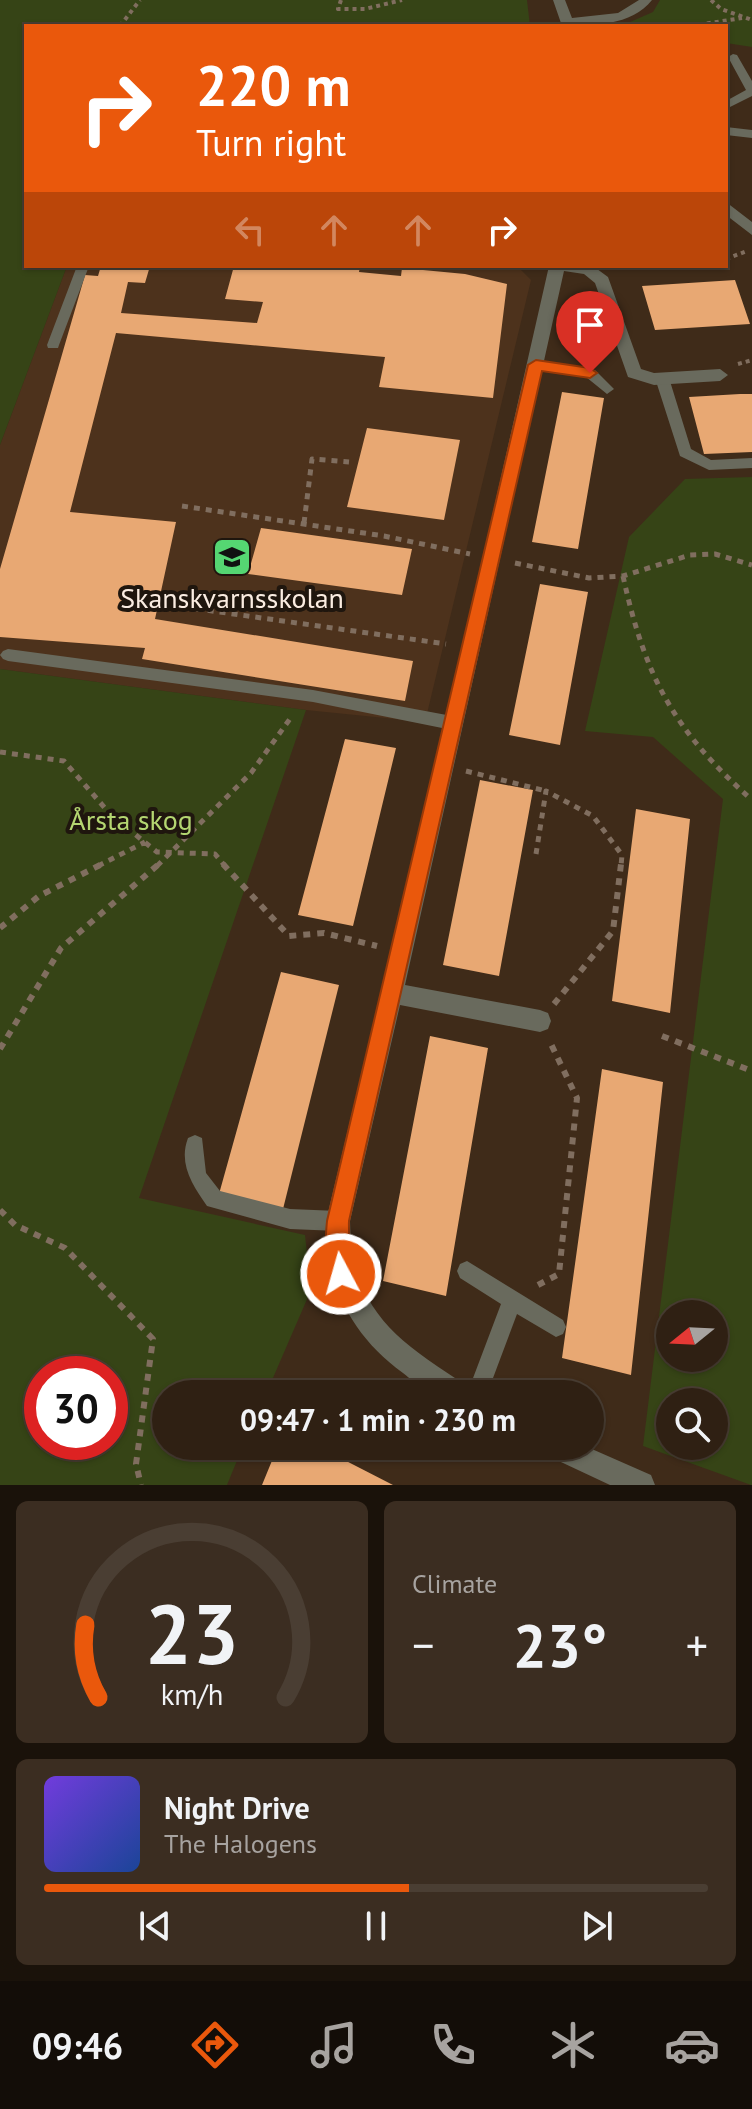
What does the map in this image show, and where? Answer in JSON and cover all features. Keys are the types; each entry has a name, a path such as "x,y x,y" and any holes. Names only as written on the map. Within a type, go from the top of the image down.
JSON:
{"street":[{"path":"559,0 568,24 623,15 634,11 646,0"},
{"path":"728,131 752,134"},
{"path":"728,209 752,230"},
{"path":"434,1380 407,1364 361,1317 341,1274 336,1247 338,1221 560,268"},
{"path":"574,268 589,270 602,281 630,367 643,377 720,375"},
{"path":"393,993 540,1021"},
{"path":"586,1460 641,1485"}],"lane":[{"path":"728,105 752,91 733,57"},
{"path":"53,345 82,268"},
{"path":"536,365 590,373 607,389"},
{"path":"662,378 685,452 709,465 752,463"},
{"path":"8,655 313,696 452,723"},
{"path":"195,1145 197,1176 214,1199 290,1219 338,1221"},
{"path":"467,1271 556,1327"},
{"path":"482,1380 513,1299"}],"path":[{"path":"122,24 140,0"},
{"path":"341,0 338,9 365,9 402,0"},
{"path":"711,0 742,18 752,20"},
{"path":"709,24 742,18"},
{"path":"728,258 747,251"},
{"path":"304,523 312,459 349,462"},
{"path":"182,506 304,523 589,578 623,576 690,555 715,554 752,565"},
{"path":"623,576 637,636 655,684 696,742 752,800"},
{"path":"184,607 471,648"},
{"path":"0,1049 61,948 173,852 251,773 282,725 313,696"},
{"path":"0,752 64,761 111,815 157,852 215,854 289,936 332,934 402,952"},
{"path":"445,767 511,780 546,791 593,816 622,855 613,931 540,1021 577,1098 576,1112 559,1274 513,1299"},
{"path":"536,854 546,791"},
{"path":"0,928 39,896 145,842"},
{"path":"662,1036 752,1071"},
{"path":"0,1210 15,1225 65,1248 153,1339 136,1464 141,1485"}],"shaded area":[{"name":"Skanskvarnsskolan","path":"66,268 519,268 531,280 425,722 306,710 0,669 0,445"}],"green space":[{"path":"0,0 527,0 530,24 24,24 24,268 66,268 0,445"},
{"path":"660,0 752,0 752,47 728,43 728,24 626,24 653,12"},
{"path":"752,477 752,1485 682,1460 728,1460 728,1388 656,1388 656,1451 643,1446 656,1341 656,1372 728,1372 728,1300 661,1300 723,799 653,737 585,731 629,537 685,479"},
{"name":"Årsta skog","path":"0,669 306,710 139,1198 305,1235 311,1290 272,1380 152,1380 152,1460 237,1460 227,1485 0,1485"}],"building":[{"path":"100,268 149,268 145,283 128,282 121,313 257,323 263,302 225,299 233,268 360,268 359,272 401,276 402,268 465,274 507,284 493,398 379,387 385,357 116,333 70,512 176,522 155,619 413,661 405,701 142,659 145,648 0,637 0,569 85,275 98,276"},
{"path":"735,280 750,324 655,330 642,286"},
{"path":"562,392 604,398 578,549 532,542"},
{"path":"752,394 752,452 704,454 689,397"},
{"path":"367,428 460,440 444,520 347,507"},
{"path":"261,528 412,549 402,595 248,574"},
{"path":"540,584 588,592 560,745 509,735"},
{"path":"345,739 396,748 353,926 298,915"},
{"path":"480,780 533,790 499,976 443,965"},
{"path":"636,809 690,819 670,1013 612,1001"},
{"path":"281,972 339,985 283,1209 219,1194"},
{"path":"430,1036 488,1048 446,1296 383,1281"},
{"path":"602,1069 663,1082 631,1375 562,1358"},
{"path":"272,1460 344,1460 393,1485 262,1485"}],"place":[{"name":"Skanskvarnsskolan","path":"232,557"}],"route":[{"path":"341,1274 336,1247 338,1221 536,365 590,373"}]}
